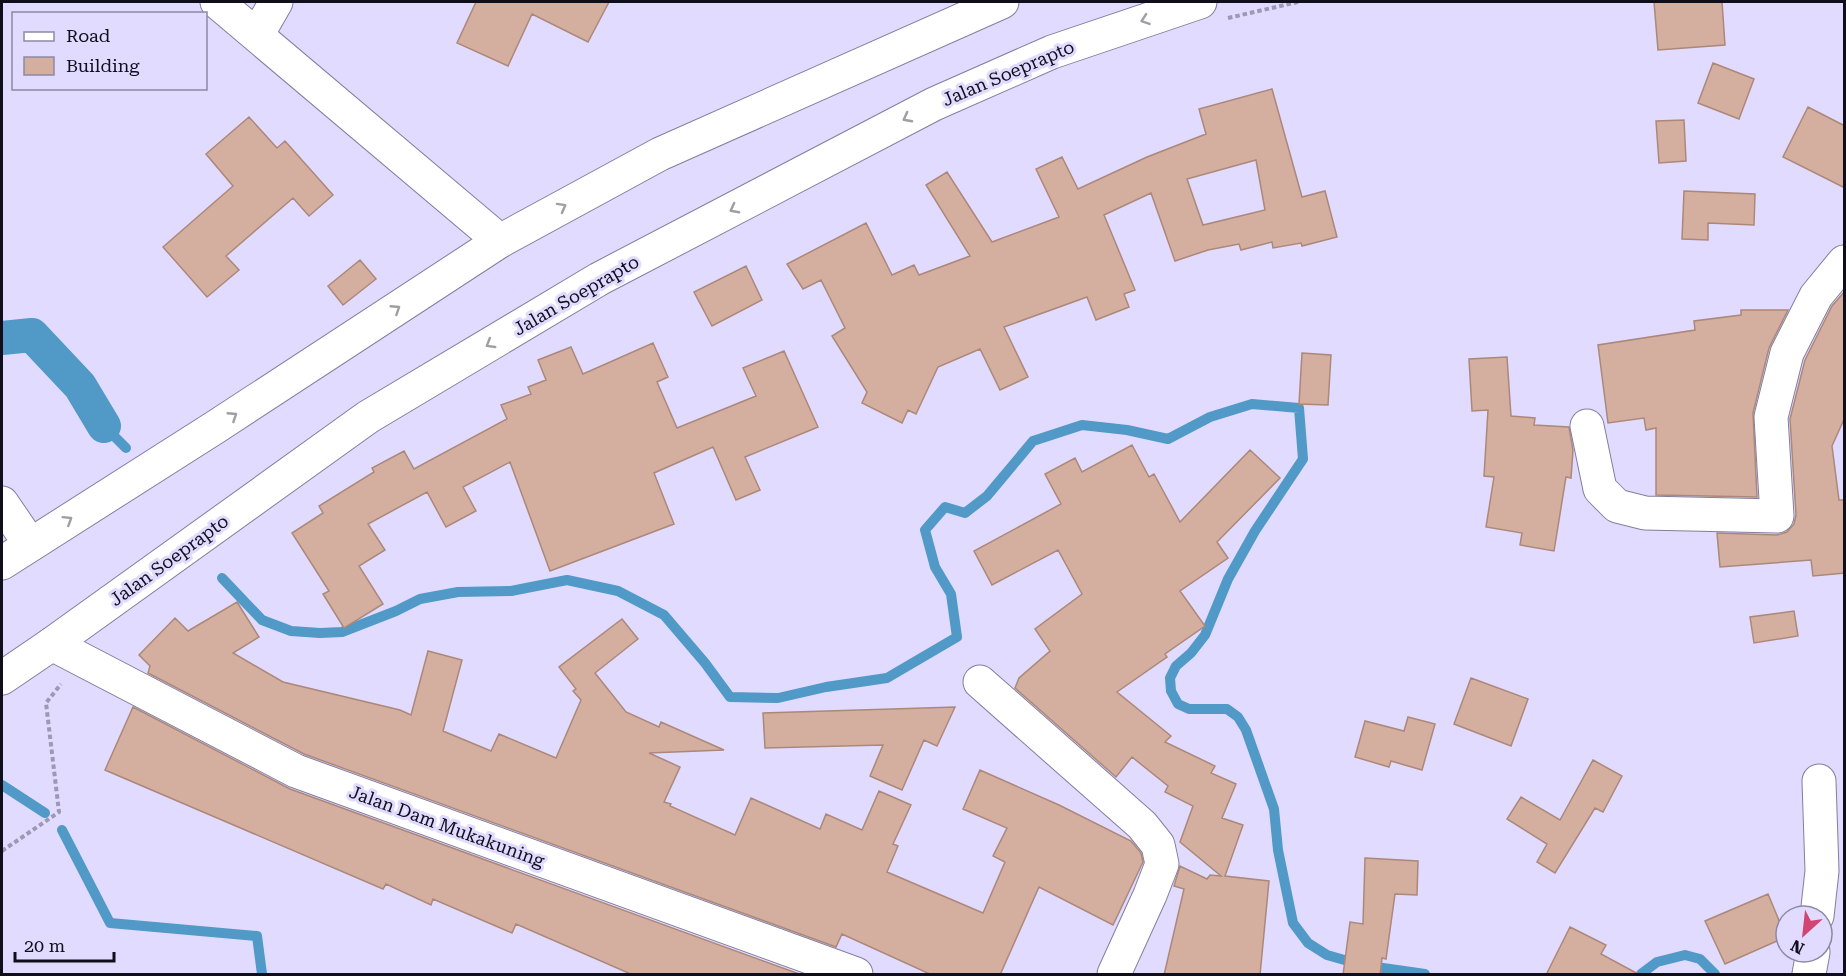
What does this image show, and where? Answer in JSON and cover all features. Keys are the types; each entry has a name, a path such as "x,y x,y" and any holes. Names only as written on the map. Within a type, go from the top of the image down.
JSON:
{"main road":[{"path":"216,2 500,241"},
{"path":"257,35 276,2"},
{"path":"2,563 500,241 660,154 1002,2"},
{"name":"Jalan Soeprapto","path":"2,678 368,417 599,279 934,104 1052,52 1209,11"},
{"path":"1587,426 1600,489 1617,506 1645,513 1777,516 1771,417 1787,353 1816,296 1845,262"},
{"path":"2,502 30,544"},
{"name":"Jalan Dam Mukakuning","path":"52,644 296,771 856,975"},
{"path":"980,682 1142,825 1158,845 1162,864 1114,975"},
{"path":"1818,904 1822,871 1819,781"}],"path":[{"path":"1209,11 1298,2"},
{"path":"2,851 59,812 46,703 81,659"}],"building":[{"path":"476,2 609,2 588,42 532,14 508,66 457,43"},
{"path":"1654,2 1722,2 1725,45 1658,50"},
{"path":"1713,63 1754,79 1739,119 1698,103"},
{"path":"1272,89 1302,197 1325,191 1337,237 1302,246 1301,243 1273,248 1272,242 1241,250 1239,244 1208,250 1175,261 1151,193 1104,215 1135,290 1124,294 1129,307 1096,320 1087,297 1004,327 1028,377 1000,390 980,349 938,367 916,414 908,410 902,423 862,403 867,392 832,336 845,328 821,280 803,289 787,264 866,223 892,275 914,265 919,275 970,256 926,185 947,172 992,242 1059,217 1036,169 1062,157 1078,189 1147,157 1206,134 1199,109","holes":["1256,160 1265,210 1203,225 1187,179"]},
{"path":"1808,107 1845,126 1845,188 1783,157"},
{"path":"249,117 277,148 285,141 333,195 309,216 293,198 226,256 239,270 207,297 163,247 233,186 206,154"},
{"path":"1684,120 1686,161 1659,163 1656,121"},
{"path":"1684,191 1755,194 1754,225 1708,223 1708,240 1682,239"},
{"path":"360,260 376,279 343,305 328,286"},
{"path":"746,266 762,300 712,326 694,292"},
{"path":"1845,291 1845,417 1832,446 1839,500 1845,500 1845,573 1813,576 1811,560 1720,567 1717,533 1777,535 1787,532 1794,524 1796,515 1790,419 1805,360 1832,306"},
{"path":"1741,310 1788,310 1769,348 1753,413 1757,497 1656,495 1656,428 1646,430 1644,418 1608,423 1598,345 1695,330 1694,321 1741,315"},
{"path":"653,343 668,377 657,382 677,428 756,396 743,368 784,351 818,427 745,457 760,490 736,500 713,447 654,473 674,524 550,571 510,462 463,487 476,511 446,527 427,492 368,524 385,550 359,566 383,604 344,628 323,594 329,591 292,533 323,513 319,506 374,472 372,468 404,451 414,469 507,419 501,405 531,394 528,387 546,380 538,360 571,347 583,374"},
{"path":"1302,353 1331,355 1328,405 1299,404"},
{"path":"1507,357 1511,416 1535,418 1534,425 1569,427 1573,450 1571,478 1566,477 1554,551 1520,545 1522,533 1486,527 1494,477 1484,476 1488,410 1472,411 1469,359"},
{"path":"1132,445 1149,477 1154,474 1180,522 1250,450 1280,478 1217,542 1228,558 1180,591 1205,626 1165,654 1167,657 1117,692 1171,736 1165,742 1215,766 1211,773 1236,784 1222,818 1243,825 1225,876 1269,881 1260,975 1164,975 1184,889 1174,886 1180,866 1207,879 1210,875 1221,876 1180,842 1193,806 1165,792 1168,786 1132,757 1116,777 1015,688 1019,678 1050,651 1035,629 1082,594 1058,550 992,585 974,551 1061,504 1045,474 1075,458 1082,472"},
{"path":"237,602 259,637 233,653 283,682 400,710 411,715 428,651 462,660 443,731 491,751 499,734 556,758 581,700 573,691 576,689 559,667 622,619 638,639 595,673 626,712 659,727 661,722 724,750 649,753 680,767 664,802 735,835 751,798 820,829 826,814 862,830 879,791 911,805 893,844 898,846 887,872 983,913 1005,862 993,856 1007,828 963,809 980,770 1059,805 1131,841 1141,853 1143,862 1113,925 1039,887 1000,975 932,975 842,934 836,947 304,754 148,673 150,666 139,655 175,618 188,631"},
{"path":"1794,611 1798,636 1754,643 1750,617"},
{"path":"1471,678 1528,699 1511,746 1454,724"},
{"path":"133,707 290,789 802,975 633,975 516,924 512,933 433,899 431,905 386,884 383,889 105,770"},
{"path":"955,707 937,746 924,740 902,790 870,776 883,745 765,748 763,713"},
{"path":"1408,717 1435,724 1422,770 1391,761 1389,767 1355,757 1365,721 1404,731"},
{"path":"1593,760 1622,776 1603,812 1595,808 1555,873 1537,862 1547,844 1507,819 1521,797 1560,820"},
{"path":"1365,858 1418,861 1417,895 1395,894 1386,959 1382,958 1380,975 1343,975 1350,922 1363,924"},
{"path":"1768,894 1774,908 1774,942 1725,964 1705,921"},
{"path":"1570,927 1606,945 1601,954 1640,975 1546,975"}],"waterway":[{"path":"2,338 32,335 80,386 104,426"},
{"path":"222,578 262,620 291,631 320,633 342,632 420,599 458,592 511,591 567,580 618,591 664,615 705,663 730,697 778,698 826,687 887,678 957,637 951,594 935,567 925,530 945,507 965,513 987,496 1033,441 1082,425 1127,430 1168,439 1210,417 1252,404 1299,408 1303,459 1255,531 1228,579 1205,635 1191,653 1176,666 1170,678 1171,691 1178,704 1189,709 1227,709 1238,717 1246,730 1274,809 1278,850 1293,923 1308,943 1327,955 1362,965 1425,974"},
{"path":"104,426 126,448"},
{"path":"2,785 45,813"},
{"path":"62,830 110,923 257,936 262,974"},
{"path":"1641,974 1657,962 1685,955 1700,959 1715,974"}]}
